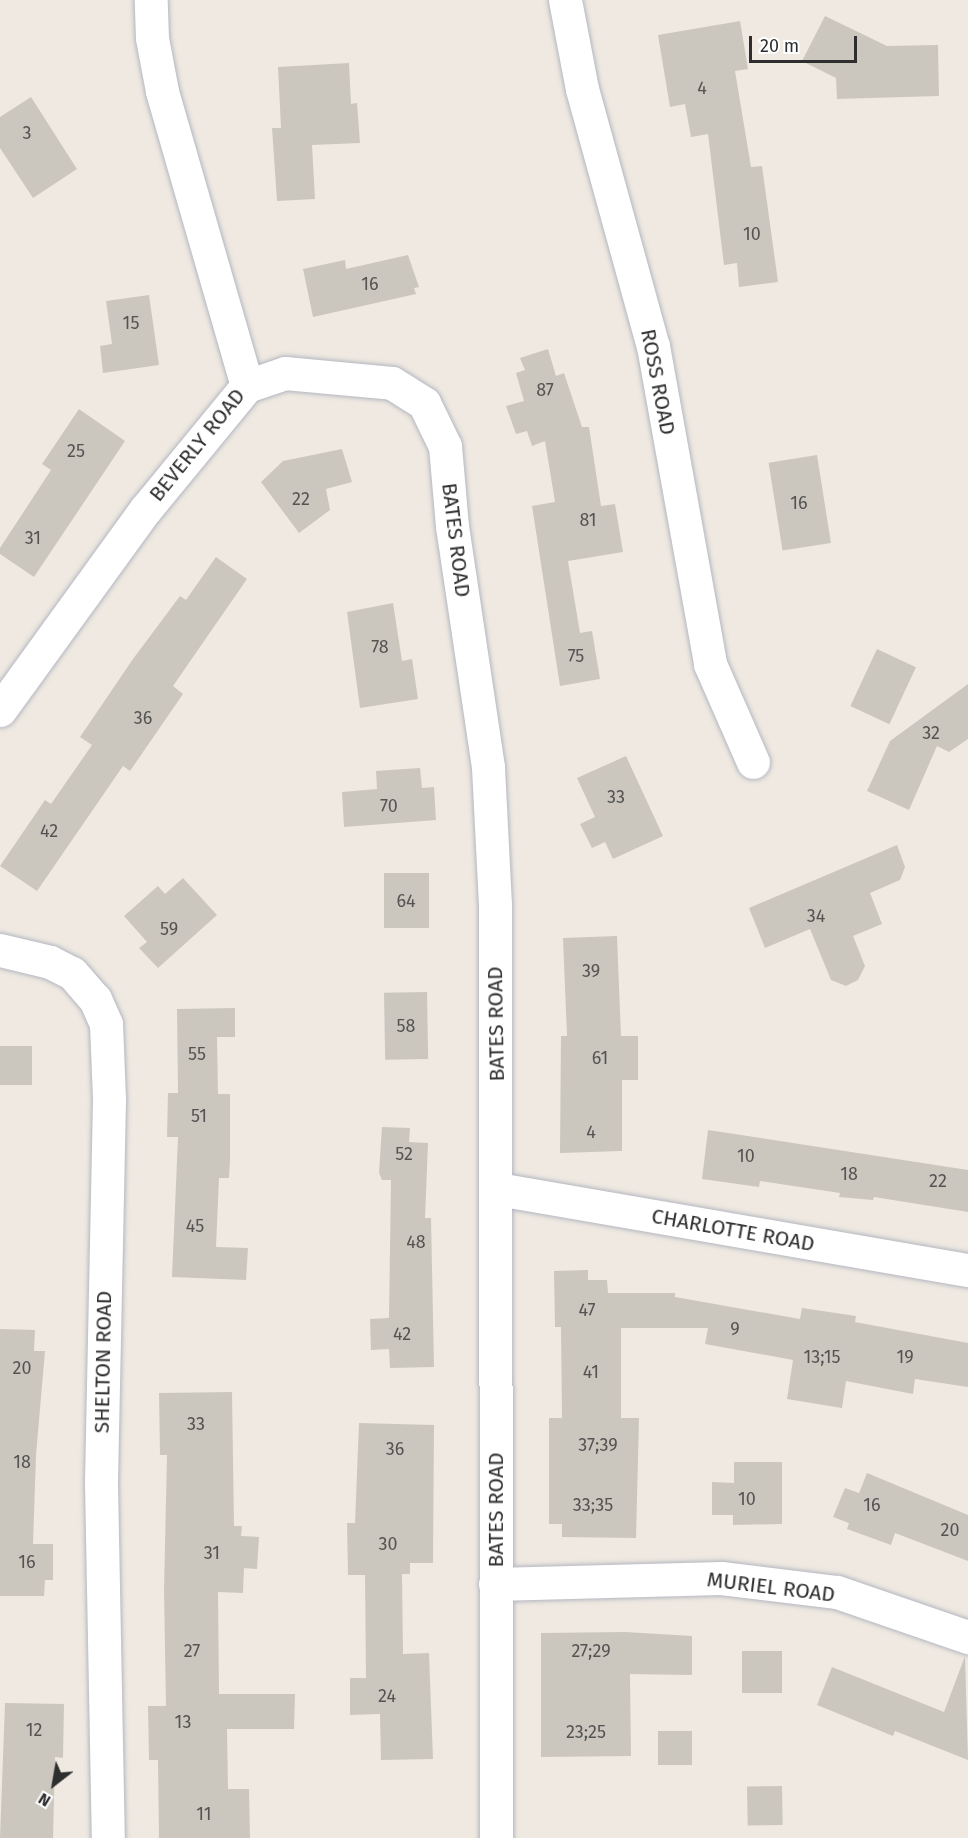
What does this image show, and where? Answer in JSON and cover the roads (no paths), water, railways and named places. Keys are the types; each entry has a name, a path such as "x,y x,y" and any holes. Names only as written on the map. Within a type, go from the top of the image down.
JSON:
{"street":[{"name":"BEVERLY ROAD","path":"0,710 145,510 247,386 162,90 152,38 151,0"},
{"name":"ROSS ROAD","path":"565,0 582,88 653,346 710,664 753,762"},
{"name":"BATES ROAD","path":"247,386 285,373 393,383 424,403 445,446 452,526 488,767 495,904 498,1189 496,1838"},
{"name":"SHELTON ROAD","path":"0,950 50,962 72,973 95,999 106,1024 109,1099 101,1483 108,1838"},
{"name":"CHARLOTTE ROAD","path":"498,1189 968,1270"},
{"name":"MURIEL ROAD","path":"495,1584 721,1578 837,1592 968,1637"}]}
